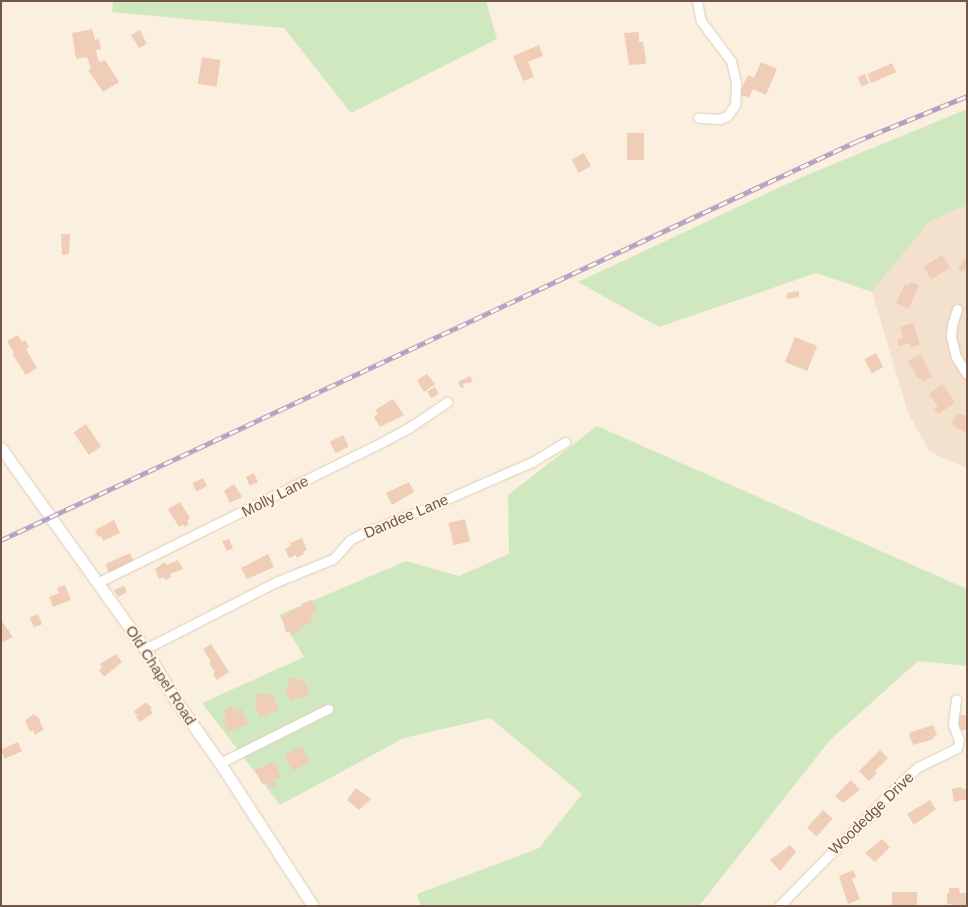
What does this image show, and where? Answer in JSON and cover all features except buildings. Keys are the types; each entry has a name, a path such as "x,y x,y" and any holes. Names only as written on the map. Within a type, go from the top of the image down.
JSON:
{"street":[{"path":"697,1 701,22 731,61 736,82 735,105 728,116 720,119 698,118"},
{"path":"957,309 952,325 951,337 956,357 967,374"},
{"name":"Molly Lane","path":"99,582 386,440 447,402"},
{"name":"Dandee Lane","path":"145,649 276,582 334,559 350,540 363,533 422,510 532,462 565,442"},
{"name":"Old Chapel Road","path":"1,448 99,582 145,649 176,701 220,763 313,906"},
{"name":"Woodedge Drive","path":"779,906 904,778 925,764 957,748 958,740 953,724 956,699"},
{"path":"220,763 328,709"}],"shaded area":[{"path":"967,205 967,468 930,452 908,413 872,292 929,222"}],"green space":[{"path":"113,1 486,1 497,39 351,113 284,28 112,12"},
{"path":"967,109 967,205 929,222 872,292 816,273 659,327 578,282 802,177"},
{"path":"597,426 967,589 967,666 918,661 830,740 699,906 421,906 417,894 539,848 582,794 490,718 404,738 280,805 202,703 304,657 279,615 406,561 459,576 509,554 508,495"}],"railway":[{"path":"1,540 857,141 967,96"}]}
